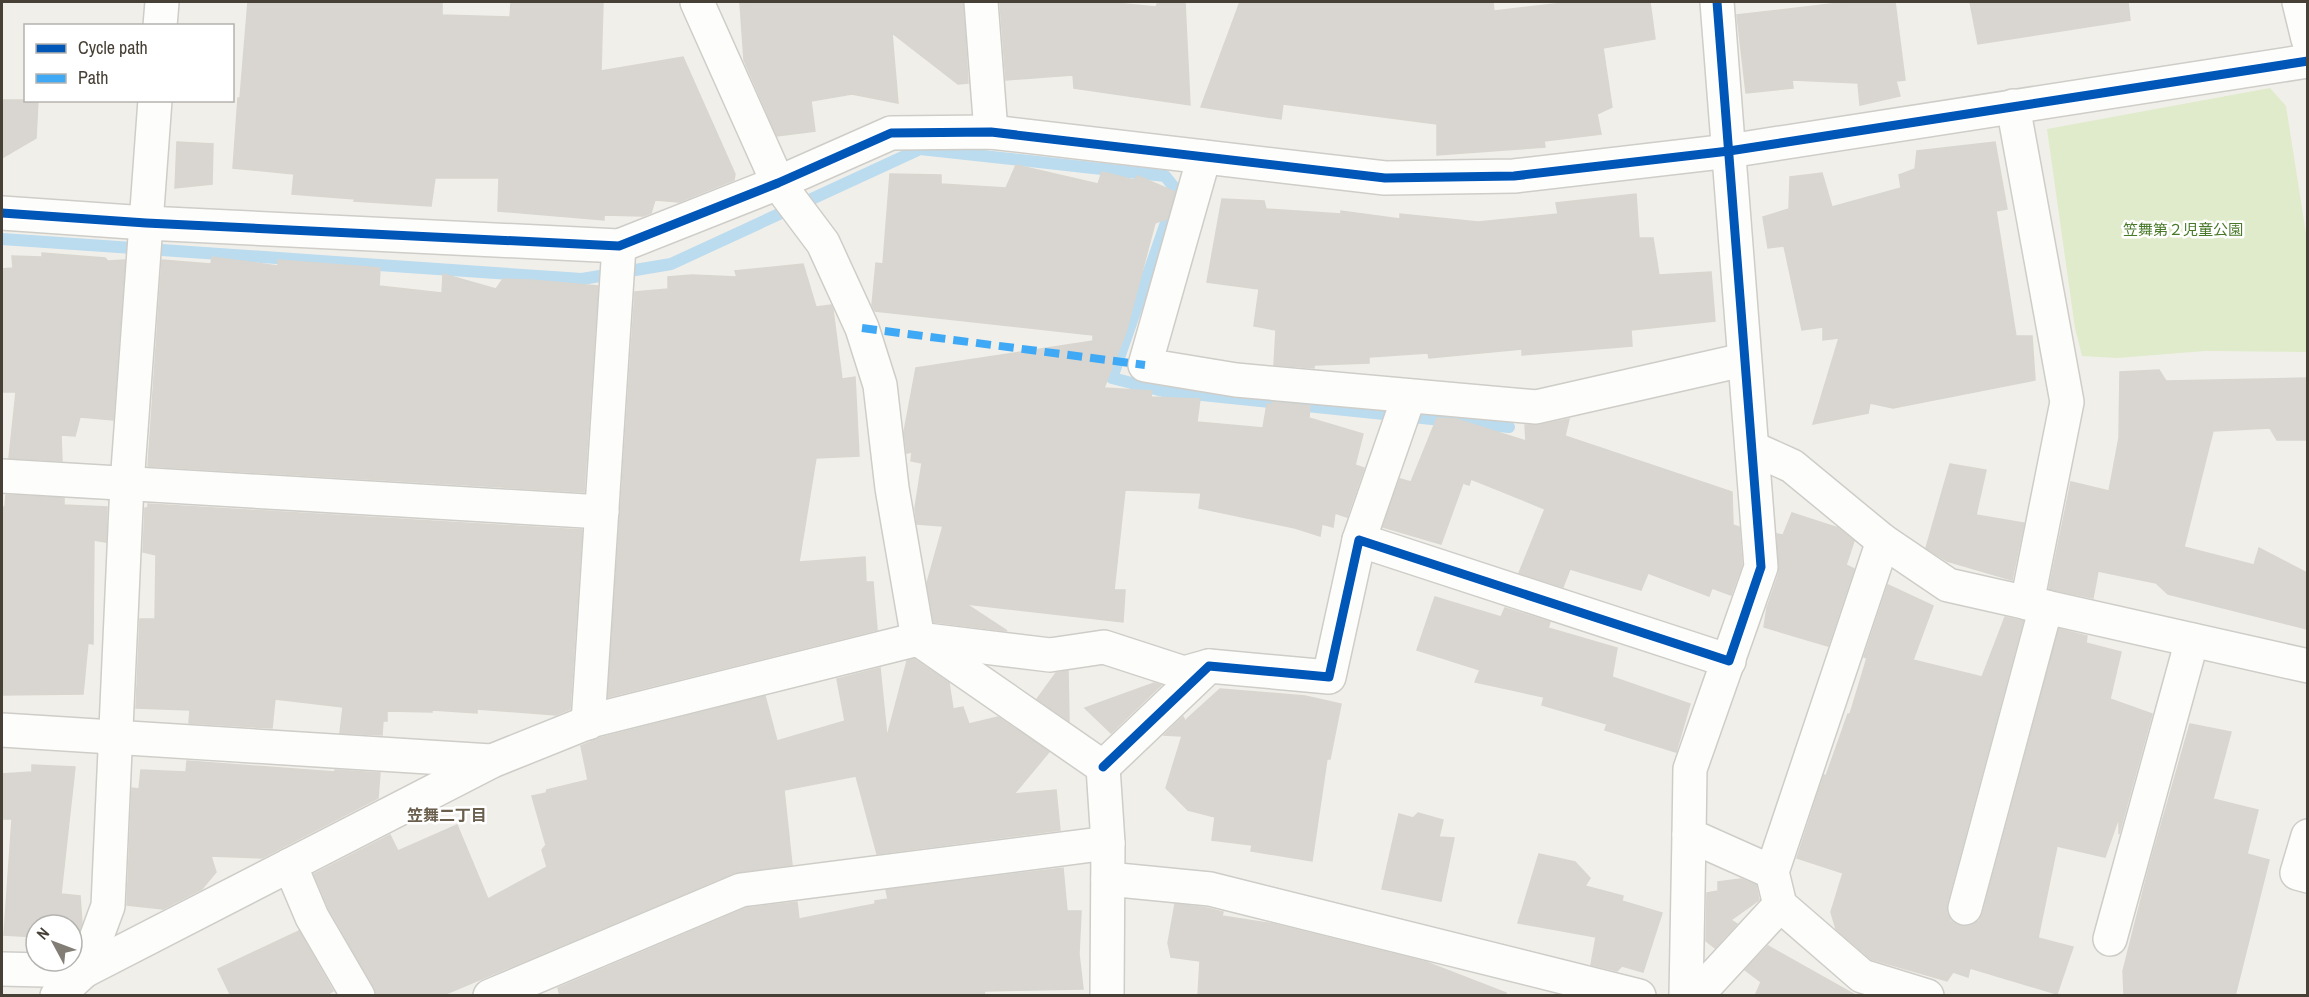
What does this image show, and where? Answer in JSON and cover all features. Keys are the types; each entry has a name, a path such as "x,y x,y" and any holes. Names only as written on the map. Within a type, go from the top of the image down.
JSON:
{"street":[{"path":"160,24 162,2"},
{"path":"697,2 778,183 823,243 862,328 880,385 892,488 918,639 1103,766"},
{"path":"981,2 991,132"},
{"path":"1686,996 1690,769 1761,567 1743,360 1717,2"},
{"path":"2299,2 2307,39"},
{"path":"2,213 146,223 619,246 778,183 891,133 991,132 1385,178 1502,177 1729,151 2307,61"},
{"path":"84,971 108,906 127,484 155,102"},
{"path":"1965,908 2036,605 2067,402 2013,106"},
{"path":"1204,157 1145,365 1236,380 1536,407 1743,360"},
{"path":"588,723 619,246"},
{"path":"84,971 492,761 588,723 918,639 1050,655 1104,647 1184,673 1209,666 1329,677 1359,540 1409,396"},
{"path":"1752,448 1792,466 1882,542 1948,585 2307,666"},
{"path":"2,476 602,512"},
{"path":"1359,540 1729,661"},
{"path":"1882,542 1772,872 1780,905 1862,976 1927,996"},
{"path":"2110,939 2192,640"},
{"path":"1103,766 1209,666"},
{"path":"2,730 492,761"},
{"path":"1103,766 1108,843 1107,996"},
{"path":"1689,835 1772,872"},
{"path":"2307,836 2297,873 2307,876"},
{"path":"490,996 741,890 1108,843"},
{"path":"290,865 312,917 358,996"},
{"path":"1108,879 1210,889 1639,996"},
{"path":"1696,996 1780,905"},
{"path":"2,969 24,970"},
{"path":"57,996 82,973"}],"green space":[{"name":"笠舞第２児童公園","path":"2270,88 2286,106 2307,240 2307,352 2205,351 2117,358 2082,356 2075,328 2047,129"}],"building":[{"path":"248,2 442,2 442,15 510,17 511,2 603,2 601,71 683,57 735,174 734,180 679,202 655,200 651,213 643,216 604,215 604,220 498,211 499,178 435,178 431,206 292,194 294,174 233,168"},
{"path":"963,2 968,83 958,84 892,33 898,103 852,94 811,101 815,131 777,136 744,60 740,3"},
{"path":"1000,2 1105,2 1156,7 1158,2 1185,2 1190,105 1074,88 1073,75 1006,80"},
{"path":"1240,2 1493,2 1494,11 1572,2 1650,2 1655,39 1603,48 1612,107 1597,114 1601,134 1544,141 1545,147 1437,155 1437,124 1283,104 1281,119 1201,107"},
{"path":"1848,2 1895,2 1905,80 1896,81 1900,96 1860,105 1858,83 1792,80 1793,88 1746,93 1737,15"},
{"path":"1970,2 2128,2 2130,20 1978,44"},
{"path":"2,100 38,102 36,138 2,158"},
{"path":"177,142 213,144 212,184 175,188"},
{"path":"1995,142 2007,209 1996,211 2016,336 2032,336 2035,380 1893,408 1870,403 1868,413 1813,424 1839,338 1823,340 1823,327 1802,330 1784,246 1768,248 1763,217 1789,209 1790,177 1822,173 1832,207 1901,188 1899,175 1915,169 1917,151"},
{"path":"1016,165 1098,184 1102,172 1134,180 1138,176 1175,192 1167,219 1155,223 1126,332 1104,388 1152,391 1151,397 1200,399 1197,422 1263,428 1267,404 1272,405 1272,402 1310,406 1309,418 1363,434 1355,465 1364,468 1347,517 1335,513 1333,527 1322,524 1320,536 1295,528 1199,508 1201,493 1125,490 1114,590 1125,590 1123,622 966,604 1007,631 934,622 927,583 943,526 917,524 915,508 922,463 911,461 912,452 907,453 904,432 916,368 1093,341 1093,335 875,311 872,305 876,263 883,264 890,174 941,175 941,184 1006,188"},
{"path":"1636,194 1639,238 1653,238 1659,275 1711,272 1715,321 1631,330 1632,346 1522,355 1522,349 1429,358 1428,353 1369,357 1369,363 1314,365 1314,368 1274,365 1276,330 1254,326 1259,289 1207,282 1222,199 1264,201 1266,209 1341,214 1341,211 1400,219 1400,214 1478,222 1558,214 1556,203"},
{"path":"42,253 105,258 108,261 125,260 113,420 80,417 75,436 61,435 62,461 9,458 16,392 2,392 2,269 13,268 12,256 42,257"},
{"path":"212,257 278,266 278,260 380,268 379,286 442,293 443,274 496,289 503,279 598,286 584,492 148,466 162,260 211,264"},
{"path":"803,264 816,307 831,305 833,310 842,379 855,377 859,456 816,458 799,562 865,557 866,582 873,582 877,630 608,697 635,292 668,289 668,277 692,275 737,277 735,271"},
{"path":"2159,370 2166,381 2307,378 2307,440 2277,440 2270,428 2213,431 2184,547 2254,565 2259,548 2307,573 2307,629 2168,594 2156,583 2098,571 2093,598 2049,589 2071,482 2109,491 2119,438 2120,372"},
{"path":"1437,418 1456,419 1526,441 1525,425 1540,425 1569,419 1565,436 1732,492 1733,525 1739,527 1742,565 1731,595 1712,588 1709,596 1648,573 1641,590 1570,569 1563,587 1519,573 1545,509 1471,479 1469,485 1463,483 1441,544 1383,527 1400,479 1411,482"},
{"path":"1950,464 1986,470 1976,515 2024,523 2012,580 1947,561 1926,548"},
{"path":"6,495 64,498 64,505 107,507 106,542 94,540 93,644 88,643 83,694 2,695 2,507 5,507"},
{"path":"148,504 582,530 570,709 556,715 477,709 477,713 432,710 432,712 387,711 387,721 383,721 382,735 340,733 343,707 275,699 272,728 189,723 190,710 136,708 140,619 155,619 156,555 143,552 145,508 148,508"},
{"path":"1792,513 1838,528 1854,541 1846,565 1854,569 1828,646 1764,627 1767,608 1779,573 1777,534 1783,535"},
{"path":"1888,585 1933,606 1913,660 1982,677 2005,617 2023,621 1947,903 1947,913 1951,921 1960,926 1970,926 1979,921 1983,913 2059,629 2087,636 2086,643 2121,652 2110,699 2152,714 2119,834 2119,817 2105,857 2057,846 2038,938 2073,947 2057,994 1970,968 1968,977 1953,972 1947,981 1871,959 1836,929 1831,912 1843,873 1797,858 1824,775 1826,776 1848,714 1850,714 1867,658 1864,657"},
{"path":"1435,597 1501,617 1505,608 1550,622 1548,628 1617,648 1612,677 1690,704 1676,752 1605,730 1607,724 1542,705 1544,697 1475,682 1480,670 1417,650"},
{"path":"914,659 949,683 953,709 963,707 969,724 998,717 1049,752 1014,794 1056,790 1060,830 877,854 856,776 784,790 792,865 734,873 441,996 377,996 329,909 314,874 390,835 398,851 457,825 488,899 547,867 542,850 546,845 532,796 588,780 581,746 600,738 765,696 777,741 845,721 837,679 880,668 887,737 907,661"},
{"path":"1068,671 1069,721 1037,699 1056,673"},
{"path":"1154,683 1161,685 1111,733 1085,708"},
{"path":"1220,689 1305,696 1341,704 1330,759 1327,759 1312,861 1251,851 1252,845 1212,840 1215,817 1188,810 1166,788 1182,736 1164,735 1183,717 1186,722"},
{"path":"2190,724 2231,732 2213,799 2258,810 2247,854 2269,860 2235,996 2124,994 2123,971 2149,868"},
{"path":"187,761 380,773 378,798 262,858 211,856 216,872 202,889 163,909 127,905 132,788 139,789 141,770 186,772"},
{"path":"32,765 75,767 61,894 80,896 81,913 24,913 24,936 4,935 12,819 2,819 2,774 32,772"},
{"path":"1418,813 1443,820 1439,837 1454,838 1441,901 1382,889 1399,814 1413,818"},
{"path":"1539,854 1575,862 1590,878 1585,886 1623,896 1622,901 1662,913 1643,972 1622,966 1617,971 1591,965 1596,937 1518,923"},
{"path":"1063,868 1067,911 1081,911 1079,954 1083,989 984,991 985,996 560,996 558,988 746,908 797,902 799,919 875,904 875,901 888,899 886,890"},
{"path":"1741,879 1756,885 1759,900 1731,920 1737,924 1715,948 1706,941 1707,893 1718,891 1718,882"},
{"path":"1175,904 1207,908 1223,912 1222,916 1273,924 1426,962 1506,993 1505,996 1198,996 1200,961 1171,957 1168,943"},
{"path":"299,931 333,991 325,996 231,996 218,969"},
{"path":"1768,946 1857,996 1755,996 1761,982 1745,970"}],"waterway":[{"path":"2,239 582,279 671,264 920,149 1165,176 1177,191 1112,378 1163,391 1509,427"}],"marked path":[{"path":"862,328 1145,365"}],"cycle path":[{"path":"1103,767 1209,666 1329,677 1359,540 1729,661 1761,567 1717,2"},
{"path":"2,213 146,223 619,246 778,183 891,133 991,132 1385,178 1514,176 1729,151 2308,61"}],"district":[{"name":"笠舞二丁目","path":"447,815"}]}
